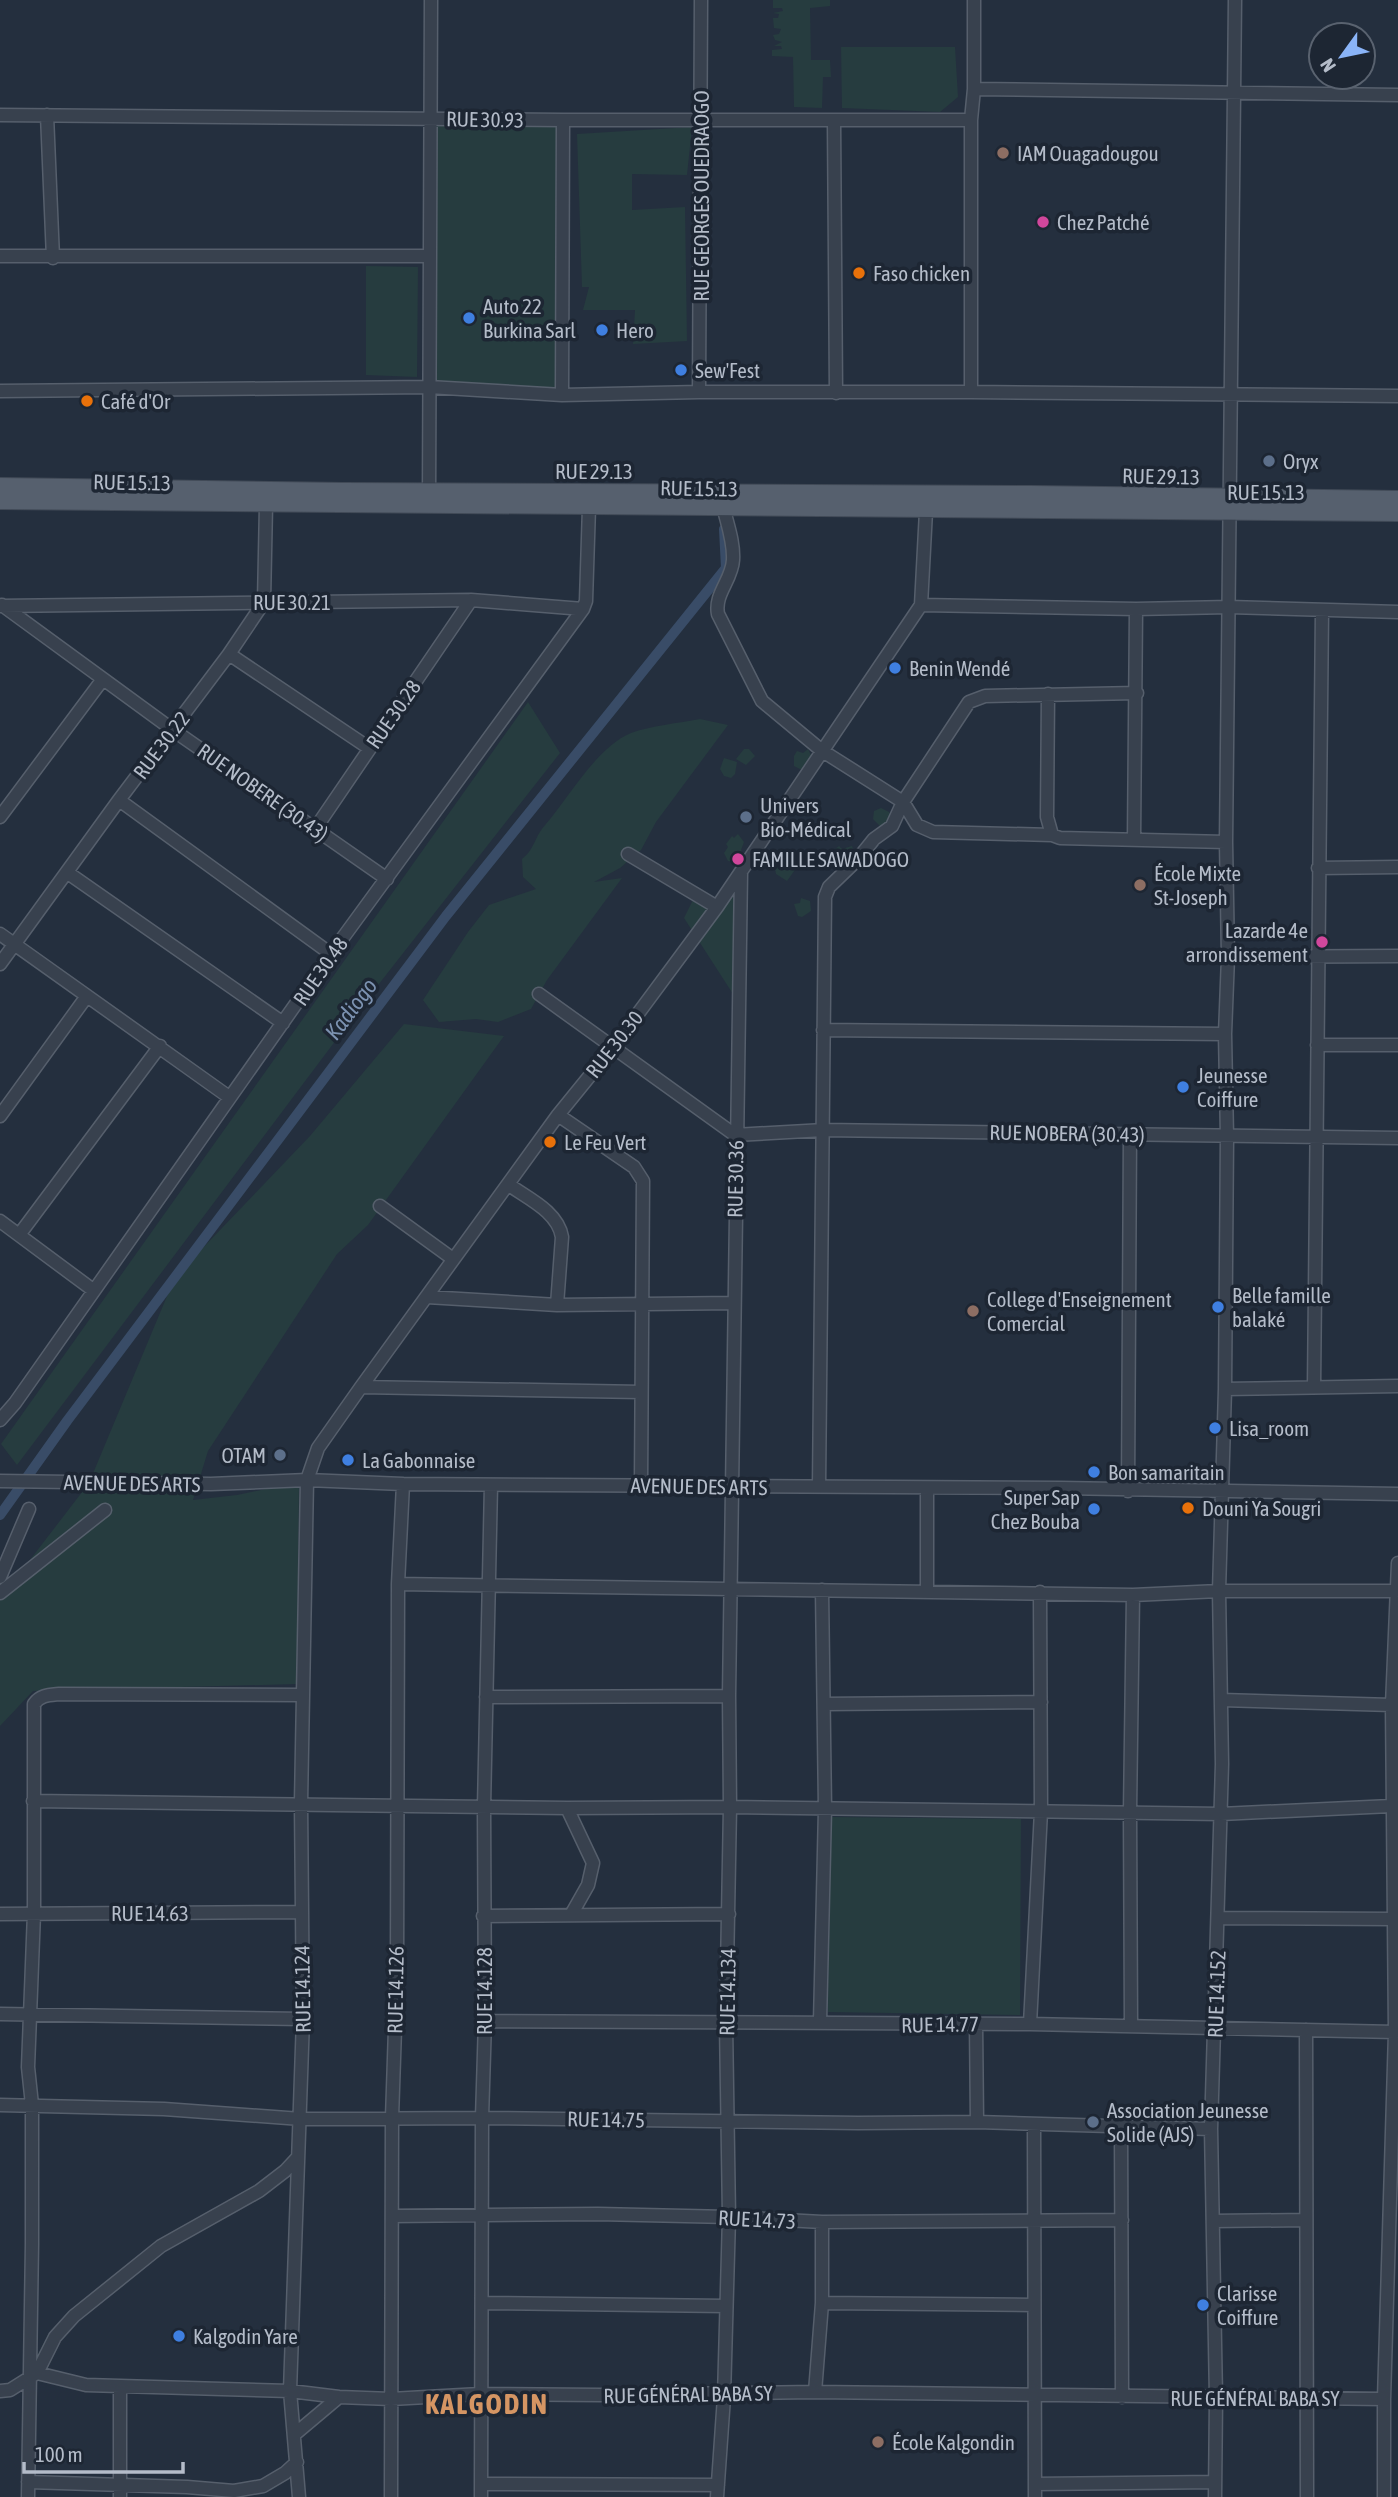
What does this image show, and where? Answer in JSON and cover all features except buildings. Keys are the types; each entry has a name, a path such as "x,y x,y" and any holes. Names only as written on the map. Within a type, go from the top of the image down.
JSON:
{"main road":[{"name":"RUE 29.13","path":"0,486 1230,505 1398,499"},
{"name":"RUE 15.13","path":"0,501 428,508 926,511 1230,505 1398,513"}],"street":[{"path":"428,508 431,0"},
{"name":"RUE GEORGES OUEDRAOGO","path":"699,392 701,0"},
{"path":"971,392 974,0"},
{"name":"RUE 14.152","path":"1215,2497 1211,2129 1221,1814 1219,1591 1225,1389 1226,842 1236,0"},
{"path":"974,89 1398,94"},
{"name":"RUE 30.93","path":"0,115 563,120 971,120"},
{"path":"47,115 53,258"},
{"path":"562,395 563,120"},
{"path":"834,121 836,393"},
{"path":"0,256 429,256"},
{"path":"0,391 429,387 562,395 971,392 1398,396"},
{"path":"264,602 266,505"},
{"name":"RUE 30.48","path":"0,1420 15,1403 331,954 583,609 586,601 589,507"},
{"path":"724,510 732,540 733,560 731,572 716,606 762,701 821,750 902,802 918,825 933,832 1226,842"},
{"path":"926,511 921,604 1136,610 1228,607 1398,612"},
{"name":"RUE 30.21","path":"1,605 471,600 583,609"},
{"name":"RUE 30.28","path":"315,829 471,600"},
{"name":"RUE 30.22","path":"0,964 229,654 264,602"},
{"name":"RUE 30.30","path":"307,1480 318,1448 558,1115 614,1046 718,907 921,604"},
{"name":"RUE NOBERE (30.43)","path":"1,605 173,730 387,879"},
{"path":"1134,840 1136,610"},
{"path":"1314,1387 1322,611"},
{"path":"229,654 369,748"},
{"path":"0,817 103,679"},
{"path":"818,1487 825,897 829,887 874,839 892,826 902,802 969,702 985,696 1137,693"},
{"path":"1048,694 1047,817 1052,835"},
{"path":"119,800 331,954"},
{"path":"628,855 718,907"},
{"path":"1318,868 1398,867"},
{"name":"RUE 30.36","path":"733,1487 735,1135 741,871"},
{"path":"68,873 283,1023"},
{"path":"0,934 229,1097"},
{"path":"1227,957 1398,956"},
{"path":"540,993 735,1135"},
{"path":"0,1116 87,996"},
{"path":"823,1030 1225,1034"},
{"path":"1317,1045 1398,1045"},
{"path":"19,1235 160,1046"},
{"path":"558,1115 634,1167 643,1181 641,1485"},
{"name":"RUE NOBERA (30.43)","path":"735,1135 824,1130 1398,1138"},
{"path":"1128,1491 1130,1134"},
{"path":"509,1185 555,1218 560,1227 562,1237 557,1305"},
{"path":"380,1206 453,1259"},
{"path":"0,1221 93,1290"},
{"path":"427,1297 557,1305 734,1303"},
{"path":"1225,1389 1398,1386"},
{"path":"361,1387 641,1391"},
{"name":"AVENUE DES ARTS","path":"4,1481 211,1484 307,1480 403,1484 1061,1488 1398,1494"},
{"name":"RUE 14.124","path":"299,2497 290,2391 303,2019 300,1912 307,1480"},
{"name":"RUE 14.126","path":"391,2497 398,1584 403,1484"},
{"name":"RUE 14.128","path":"481,2497 484,1807 491,1485"},
{"name":"RUE 14.134","path":"718,2491 729,2217 726,2023 733,1487"},
{"path":"927,1489 927,1590"},
{"path":"0,1577 29,1509"},
{"path":"0,1593 105,1510"},
{"path":"1384,2497 1384,2399 1395,2032 1391,1806 1398,1563"},
{"path":"398,1584 1133,1595 1219,1591 1396,1591"},
{"path":"820,2022 825,1809 822,1590"},
{"path":"1030,2024 1041,1811 1040,1592"},
{"path":"1131,2025 1133,1595"},
{"path":"28,2497 33,2375 32,2105 28,2067 34,1913 34,1704 43,1696 59,1694 302,1695"},
{"path":"486,1697 729,1696"},
{"path":"1222,1700 1392,1705"},
{"path":"824,1704 1041,1702"},
{"path":"33,1801 1221,1814 1391,1806"},
{"path":"567,1808 593,1863 588,1885 571,1915"},
{"name":"RUE 14.63","path":"0,1914 300,1912"},
{"path":"483,1916 729,1914"},
{"path":"1219,1919 1393,1919"},
{"path":"0,2014 303,2019"},
{"name":"RUE 14.77","path":"485,2021 976,2023 1395,2032"},
{"path":"976,2023 977,2122"},
{"path":"1306,2030 1307,2497"},
{"name":"RUE 14.75","path":"0,2105 208,2111 301,2119 977,2122 1211,2129"},
{"path":"1034,2125 1035,2491 1215,2482"},
{"path":"1121,2126 1122,2396"},
{"path":"0,2391 10,2390 33,2375 55,2337 74,2316 161,2246 258,2191 285,2171 298,2157"},
{"name":"RUE 14.73","path":"392,2216 483,2214 729,2217 822,2222 1122,2220"},
{"path":"1213,2221 1306,2220"},
{"path":"815,2392 822,2303 822,2222"},
{"path":"482,2303 726,2306"},
{"path":"822,2303 1034,2305"},
{"name":"RUE GÉNÉRAL BABA SY","path":"33,2375 86,2385 290,2391 339,2397 391,2399 480,2394 815,2392 1384,2399"},
{"path":"120,2386 120,2491"},
{"path":"295,2434 339,2397"},
{"path":"28,2482 120,2491 187,2487 234,2491 263,2486 297,2462"},
{"path":"481,2483 628,2491 718,2491"}],"green space":[{"path":"773,0 830,0 830,6 810,8 811,60 830,60 831,77 823,77 822,108 794,107 793,57 772,56 772,50 782,49 781,46 774,46 782,42 775,40 773,35 779,34 781,29 774,28 773,18 778,18 779,14 773,13 783,11 782,8 773,8"},
{"path":"841,47 955,47 958,97 940,112 842,108"},
{"path":"434,118 563,124 562,393 433,384"},
{"path":"692,127 687,175 632,174 632,210 685,207 687,341 633,344 635,310 583,310 589,287 582,287 577,134"},
{"path":"366,266 418,267 417,377 366,375"},
{"path":"528,702 560,753 357,1012 17,1465 1,1444"},
{"path":"700,719 728,725 656,822 641,850 620,868 594,882 622,878 547,980 531,1009 498,1022 476,1019 439,1022 423,1000 489,905 536,889 523,877 522,859 595,761 607,749 631,733"},
{"path":"744,749 749,749 755,756 746,765 736,759"},
{"path":"808,749 813,759 804,765 802,770 794,766 797,751 803,753"},
{"path":"724,758 737,762 735,774 731,778 724,776 720,769"},
{"path":"881,808 889,812 893,819 881,827 873,819 874,811"},
{"path":"738,834 744,842 741,850 743,853 734,862 728,861 724,853 728,847 726,844 732,836 734,838"},
{"path":"839,846 842,849 852,846 855,855 846,864 844,858 831,856 831,852"},
{"path":"778,854 797,867 787,881 776,874 774,863"},
{"path":"738,886 738,990 733,994 684,918 695,896 719,913"},
{"path":"801,898 810,901 811,911 802,917 798,916 794,904 800,903"},
{"path":"404,1024 504,1036 368,1225 337,1254 208,1451 193,1500 237,1495 299,1482 297,1684 33,1691 0,1726 0,1599 89,1483 175,1277 310,1136"},
{"path":"829,1817 1021,1819 1020,2015 828,2012"}],"waterway":[{"name":"Kadiogo","path":"0,1515 67,1421 446,916 726,568 724,529"}],"place":[{"name":"IAM Ouagadougou","path":"1003,153"},
{"name":"Chez Patché","path":"1043,222"},
{"name":"Faso chicken","path":"859,273"},
{"name":"Auto 22 Burkina Sarl","path":"469,318"},
{"name":"Hero","path":"602,330"},
{"name":"Sew'Fest","path":"681,370"},
{"name":"Café d'Or","path":"87,401"},
{"name":"Oryx","path":"1269,461"},
{"name":"Benin Wendé","path":"895,668"},
{"name":"Univers Bio-Médical","path":"746,817"},
{"name":"FAMILLE SAWADOGO","path":"738,859"},
{"name":"École Mixte St-Joseph","path":"1140,885"},
{"name":"Lazarde 4e arrondissement","path":"1322,942"},
{"name":"Jeunesse Coiffure","path":"1183,1087"},
{"name":"Le Feu Vert","path":"550,1142"},
{"name":"Belle famille balaké","path":"1218,1307"},
{"name":"College d'Enseignement Comercial","path":"973,1311"},
{"name":"Lisa_room","path":"1215,1428"},
{"name":"OTAM","path":"280,1455"},
{"name":"La Gabonnaise","path":"348,1460"},
{"name":"Bon samaritain","path":"1094,1472"},
{"name":"Douni Ya Sougri","path":"1188,1508"},
{"name":"Super Sap Chez Bouba","path":"1094,1509"},
{"name":"Association Jeunesse Solide (AJS)","path":"1093,2122"},
{"name":"Clarisse Coiffure","path":"1203,2305"},
{"name":"Kalgodin Yare","path":"179,2336"},
{"name":"École Kalgondin","path":"878,2442"}],"district":[{"name":"KALGODIN","path":"487,2404"}]}
